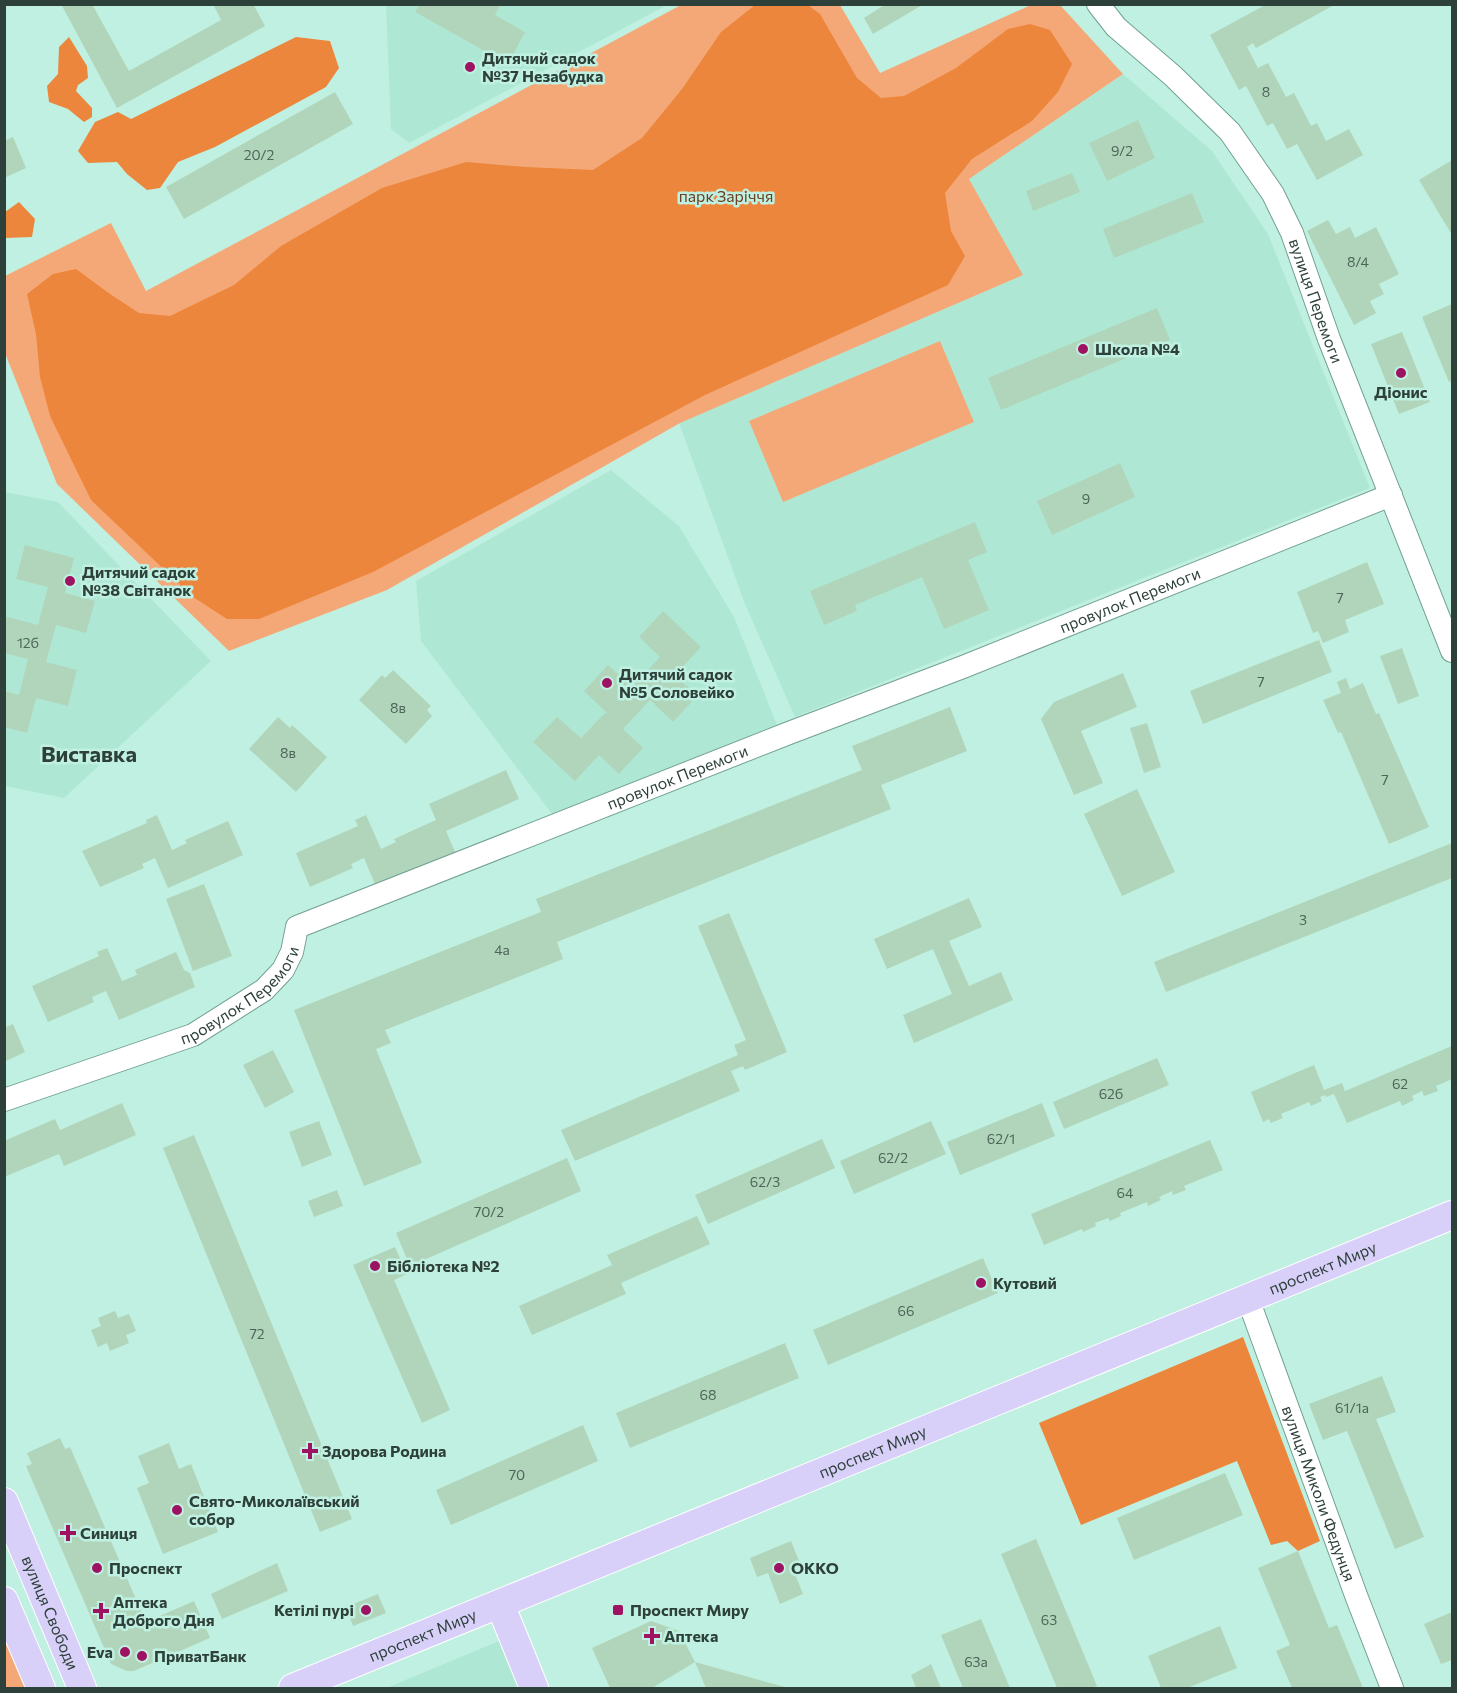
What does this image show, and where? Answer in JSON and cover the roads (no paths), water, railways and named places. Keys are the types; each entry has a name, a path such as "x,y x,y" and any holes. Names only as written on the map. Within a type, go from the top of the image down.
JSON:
{"main road":[{"name":"проспект Миру","path":"293,1689 1452,1215"},
{"name":"вулиця Свободи","path":"4,1502 82,1689"},
{"path":"4,1560 12,1558 20,1560 33,1570"},
{"path":"4,1601 41,1689"},
{"path":"500,1604 534,1689"}],"street":[{"name":"вулиця Перемоги","path":"1098,4 1116,27 1173,76 1230,132 1273,194 1292,233 1329,339 1452,651"},
{"name":"провулок Перемоги","path":"4,1100 193,1035 264,990 283,970 292,952 297,927 963,667 1391,495"},
{"name":"вулиця Миколи Федунця","path":"1248,1299 1356,1598 1392,1689"}],"place":[{"name":"Дитячий садок №37 Незабудка","path":"470,67"},
{"name":"Школа №4","path":"1083,349"},
{"name":"Діонис","path":"1401,373"},
{"name":"Дитячий садок №38 Світанок","path":"70,581"},
{"name":"Дитячий садок №5 Соловейко","path":"607,683"},
{"name":"Бібліотека №2","path":"375,1266"},
{"name":"Кутовий","path":"981,1283"},
{"name":"Здорова Родина","path":"310,1451"},
{"name":"Свято-Миколаївський собор","path":"177,1510"},
{"name":"Синиця","path":"68,1533"},
{"name":"Проспект","path":"97,1568"},
{"name":"ОККО","path":"779,1568"},
{"name":"Кетілі пурі","path":"366,1610"},
{"name":"Проспект Миру","path":"618,1610"},
{"name":"Аптека Доброго Дня","path":"101,1611"},
{"name":"Аптека","path":"652,1636"},
{"name":"Eva","path":"125,1652"},
{"name":"ПриватБанк","path":"142,1656"}],"district":[{"name":"Виставка","path":"89,754"}],"park label":[{"name":"парк Заріччя","path":"726,196"}]}
